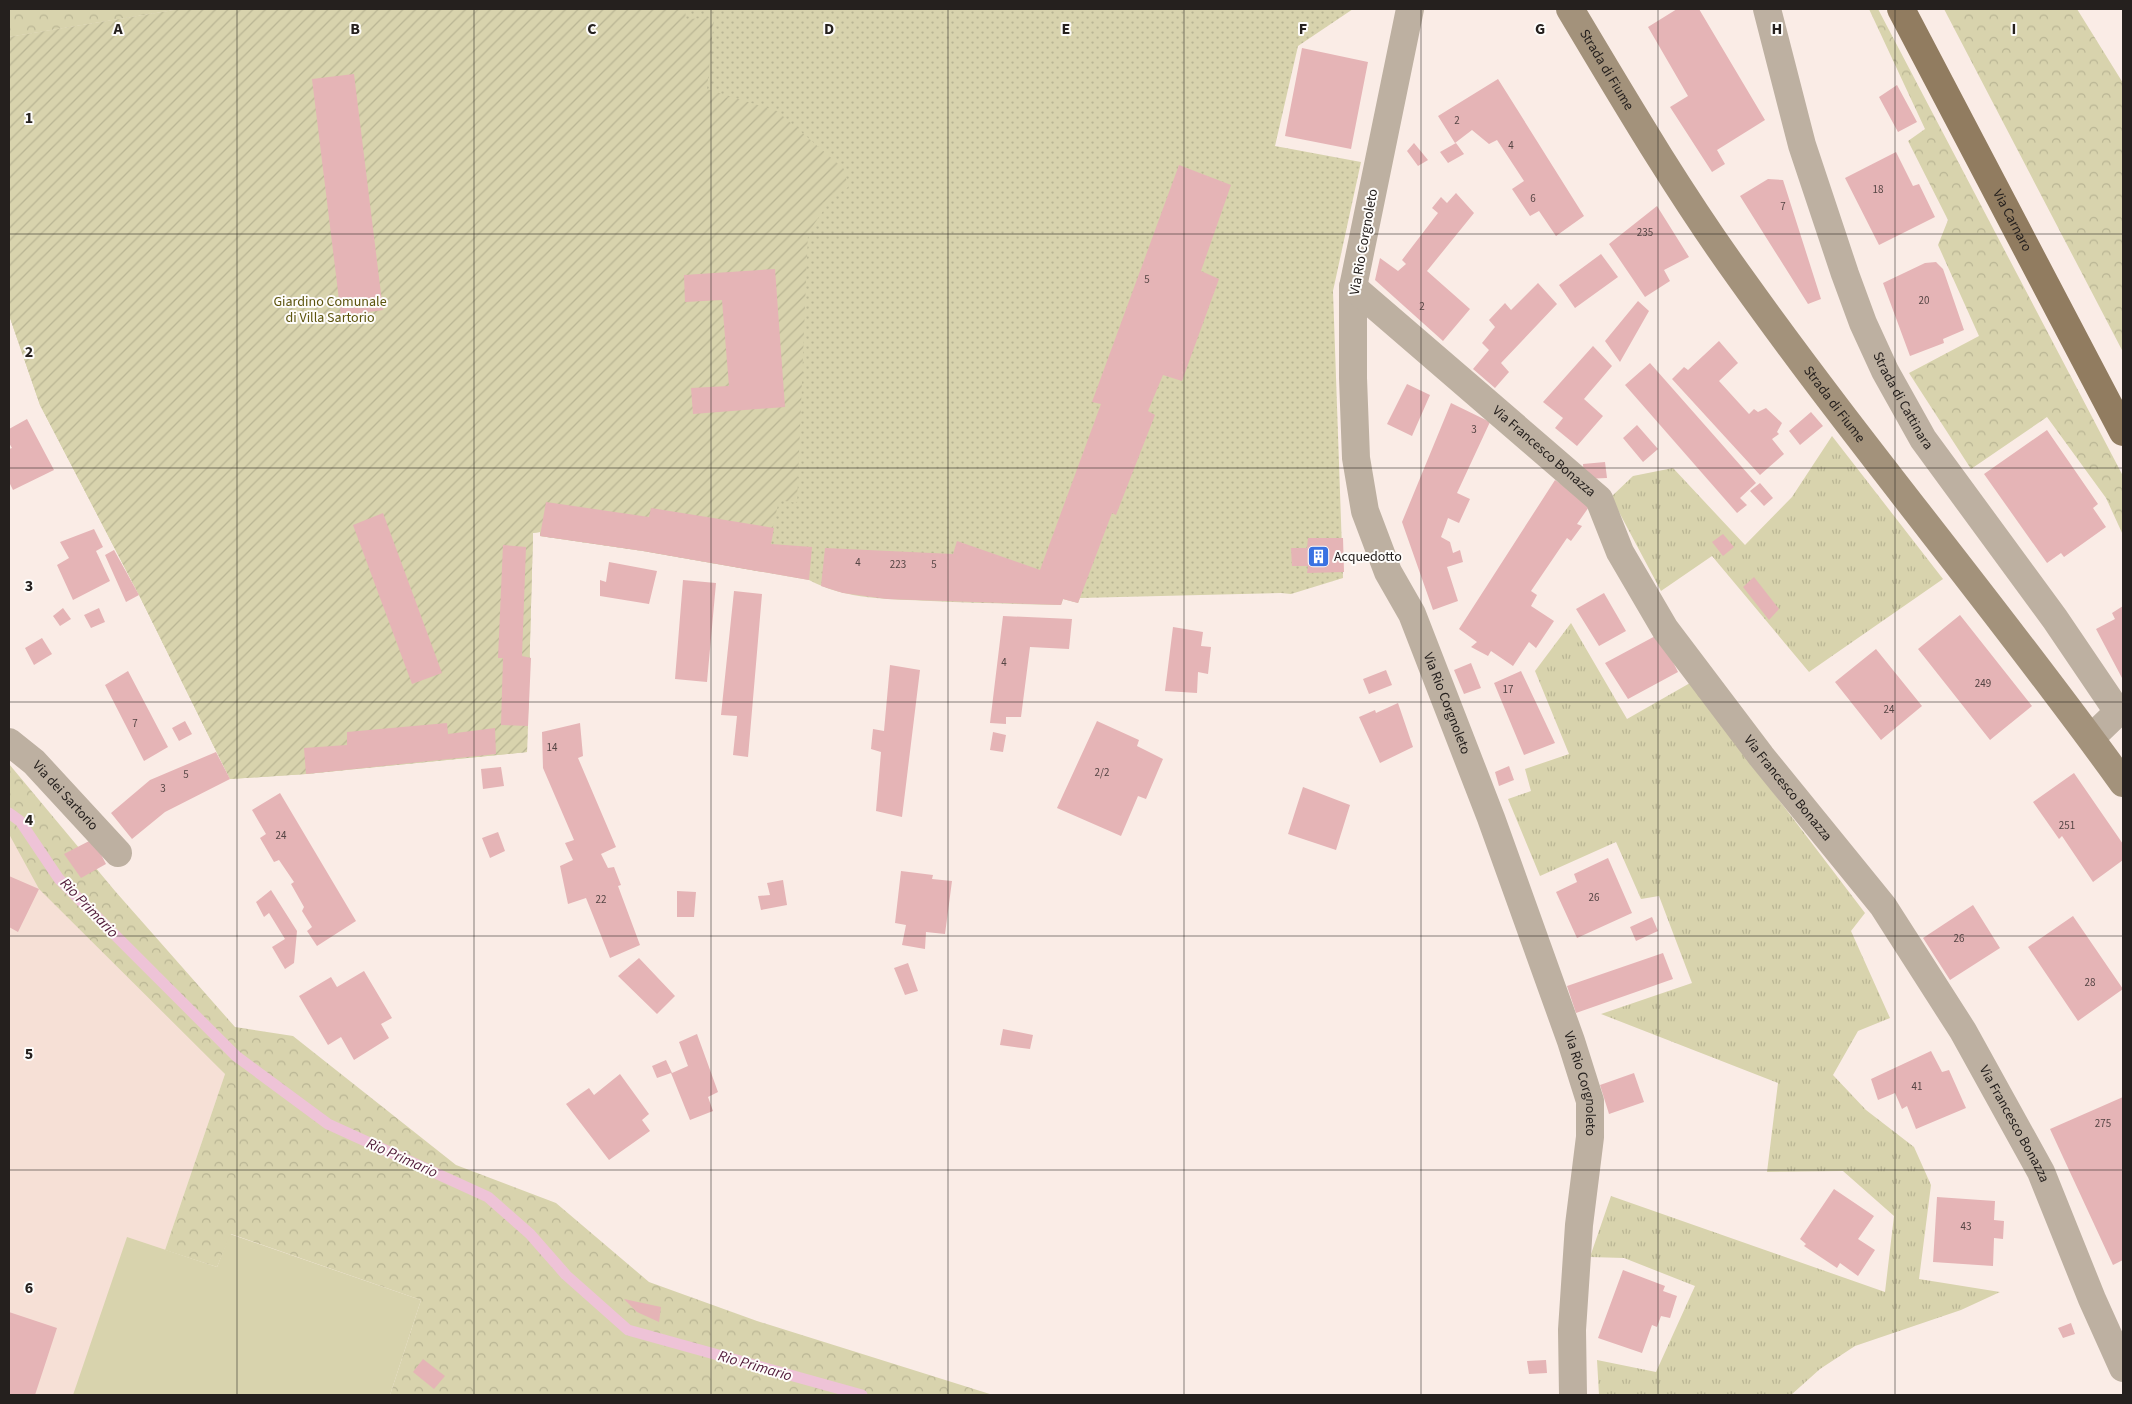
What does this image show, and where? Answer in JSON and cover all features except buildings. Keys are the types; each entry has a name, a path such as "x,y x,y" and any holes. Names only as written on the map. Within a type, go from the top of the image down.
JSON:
{"main road":[{"name":"Strada di Fiume","path":"1570,9 1647,139 1740,277 1798,357 2091,738 2123,783"},
{"name":"Via Carnaro","path":"1901,9 2123,432"}],"street":[{"name":"Via Rio Corgnoleto","path":"1410,9 1353,287 1353,378 1356,458 1365,511 1388,572 1412,614 1488,809 1571,1041 1590,1101 1590,1137 1579,1226 1572,1330 1573,1395"},
{"name":"Strada di Cattinara","path":"1767,9 1802,144 1863,323 1885,371 1923,439 2055,619 2118,712 2091,738"},
{"name":"Via Francesco Bonazza","path":"1353,287 1599,499 1620,552 1665,629 1761,756 1883,906 1964,1031 2041,1172 2092,1299 2123,1368"},
{"name":"Via dei Sartorio","path":"9,742 34,762 118,853"}],"shaded area":[{"path":"9,834 225,1074 165,1250 390,1395 9,1395"}],"green space":[{"path":"9,9 181,9 9,37"},
{"name":"Giardino Comunale di Villa Sartorio","path":"181,9 1353,9 1298,46 1275,146 1361,162 1333,291 1343,578 1291,594 1080,598 1078,603 1063,599 1061,605 900,600 853,595 823,587 809,580 643,551 540,536 540,532 533,533 527,752 306,774 230,779 139,595 40,405 9,315 9,37"},
{"name":"Giardino Comunale di Villa Sartorio","path":"181,9 685,9 686,19 714,18 707,89 777,111 844,169 848,187 832,198 808,233 797,503 779,500 763,572 643,551 540,536 540,532 533,533 527,752 306,774 230,779 139,595 40,405 9,315 9,37"},
{"path":"1869,9 1878,9 2123,476 2123,535 2106,498 2047,417 1971,469 1909,373 1979,336 1938,245 1948,220 1908,141 1925,129"},
{"path":"1944,9 2077,9 2123,83 2123,352"},
{"path":"1832,436 1943,579 1809,672 1712,556 1661,591 1611,497 1633,476 1673,468 1745,545 1792,497"},
{"path":"1571,623 1627,719 1690,683 1865,913 1851,931 1890,1018 1858,1031 1833,1075 1866,1110 1914,1147 1931,1185 1919,1279 2000,1292 1961,1310 1855,1346 1820,1369 1791,1395 1599,1395 1597,1360 1656,1372 1695,1286 1624,1258 1590,1257 1611,1196 1885,1292 1894,1216 1843,1171 1767,1172 1778,1083 1601,1014 1692,983 1659,896 1641,899 1616,842 1540,876 1508,799 1531,791 1525,769 1569,754 1535,671"},
{"path":"9,764 115,891 235,1027 293,1036 456,1165 556,1203 649,1282 757,1321 993,1395 390,1395 421,1300 231,1234 217,1267 165,1250 225,1074 39,889 9,834"},
{"path":"230,1234 421,1300 390,1395 73,1395 127,1237 217,1267"}],"waterway":[{"name":"Rio Primario","path":"9,813 20,821 59,879 236,1056 328,1124 488,1197 530,1234 566,1275 628,1330 862,1395"}],"place":[{"name":"Acquedotto","path":"1318,557"}]}
